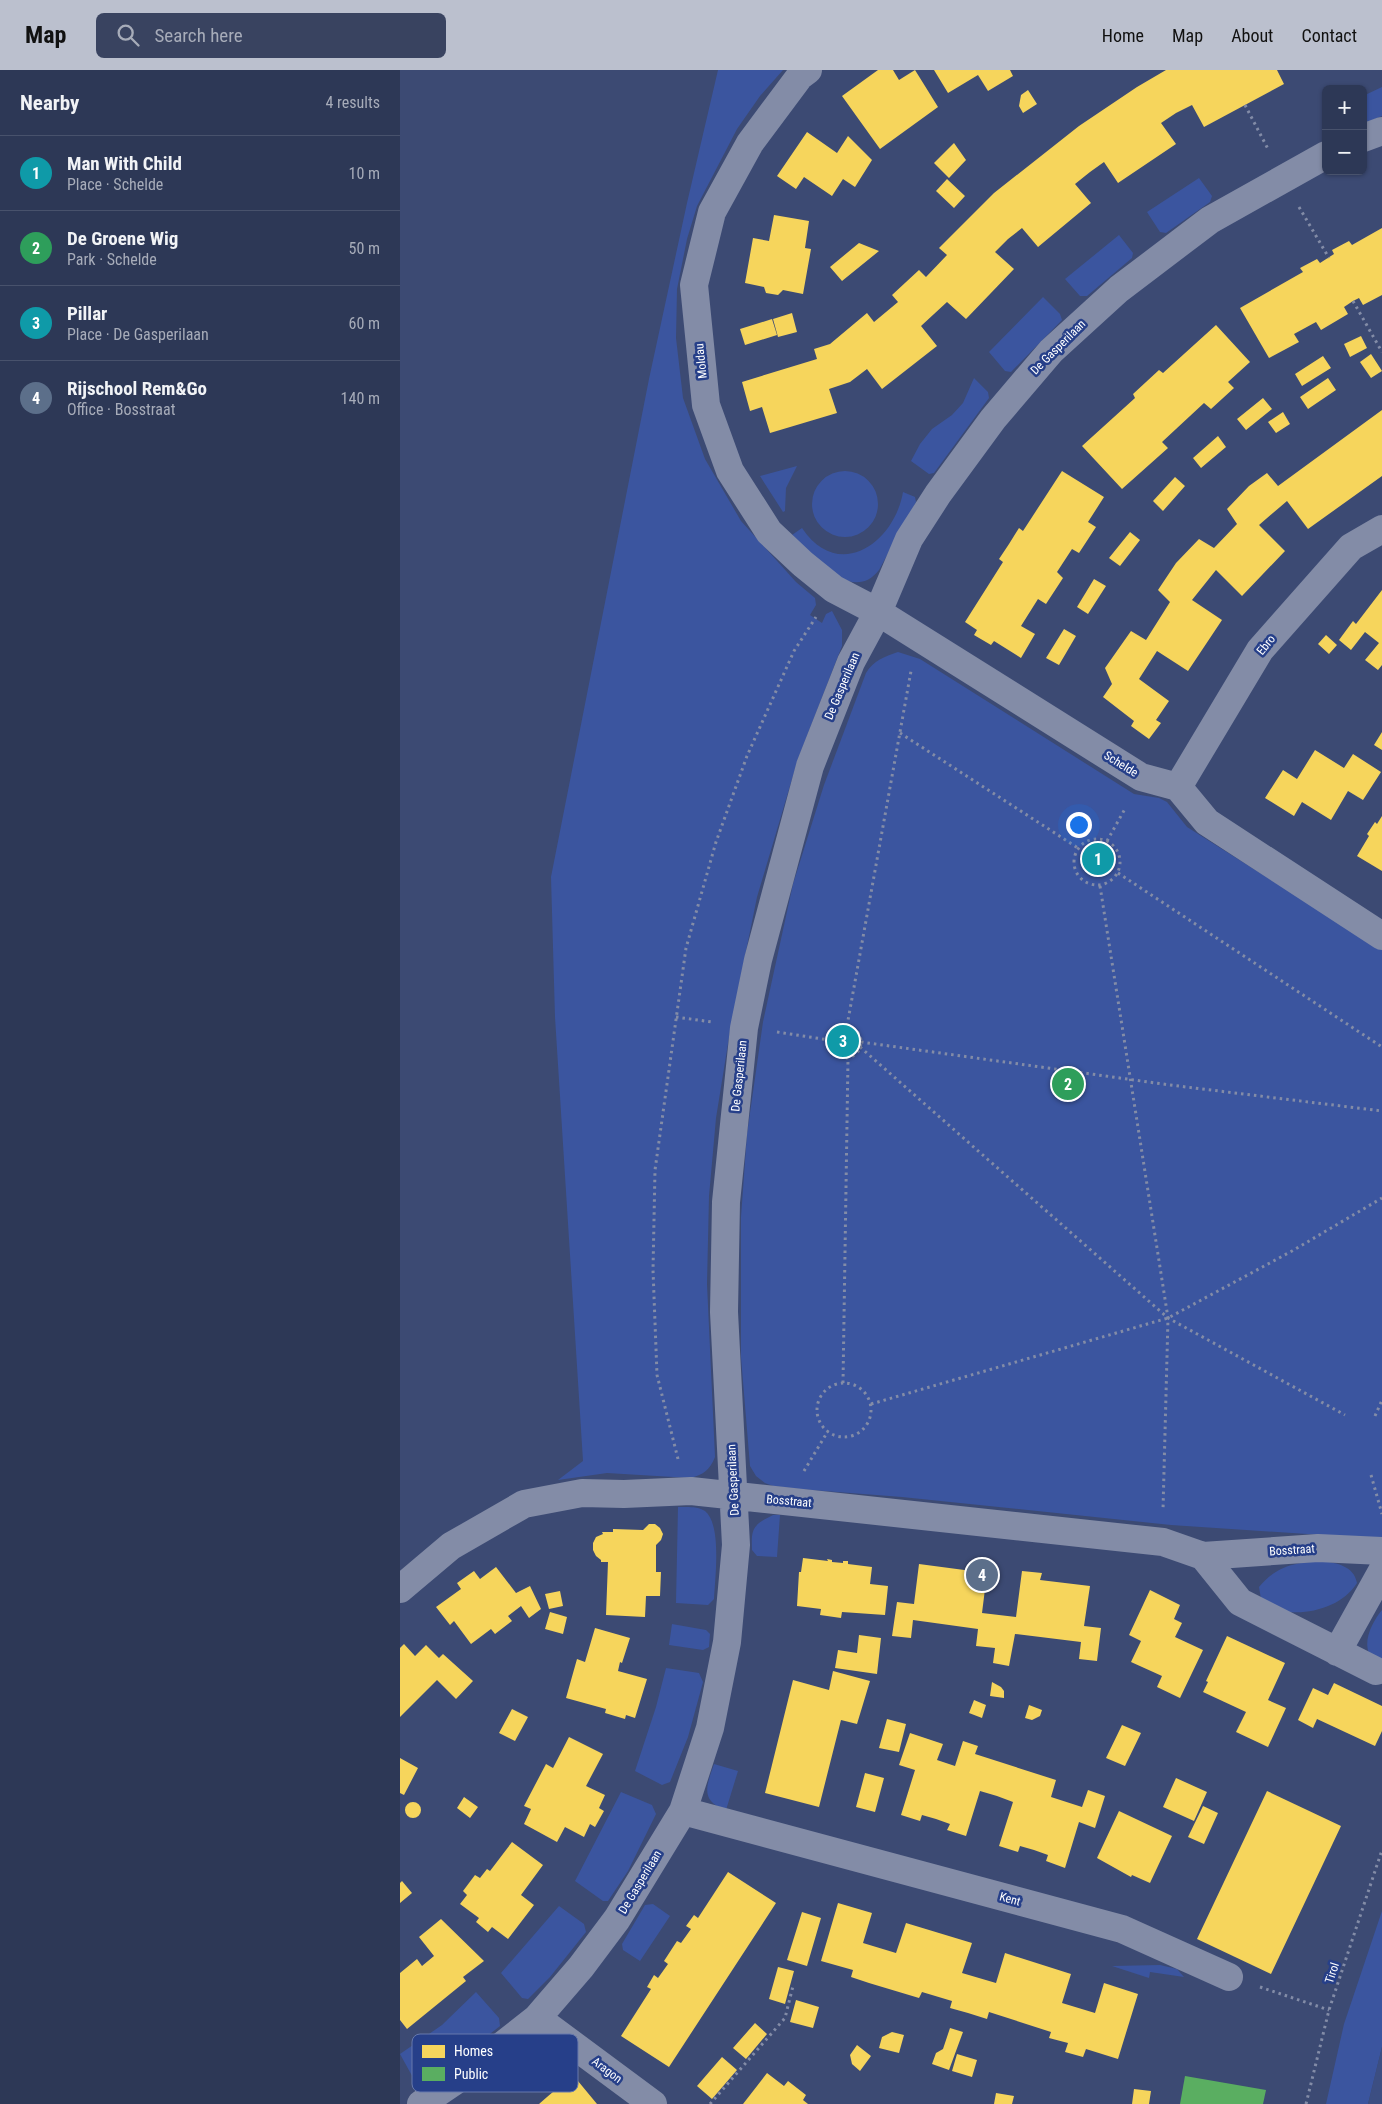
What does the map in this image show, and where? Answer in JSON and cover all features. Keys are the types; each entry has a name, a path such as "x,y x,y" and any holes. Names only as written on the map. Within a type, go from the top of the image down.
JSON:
{"street":[{"name":"Moldau","path":"808,70 800,76 750,143 712,212 694,286 706,405 730,471 769,532 803,564 834,589 878,612"},
{"path":"1367,137 1382,131"},
{"name":"De Gasperilaan","path":"517,2034 537,2018 581,1967 618,1919 683,1811 710,1728 727,1642 736,1545 724,1312 725,1211 744,1028 758,960 810,766 851,662 878,612 909,539 938,494 993,419 1051,351 1119,289 1210,220 1322,157"},
{"name":"Ebro","path":"1178,787 1260,650 1352,547 1382,528"},
{"name":"Schelde","path":"878,612 1141,777 1178,787"},
{"path":"1178,787 1207,822 1382,936"},
{"name":"Bosstraat","path":"400,1589 451,1546 524,1504 582,1493 686,1492 786,1500 1163,1542 1202,1556 1318,1548 1382,1551"},
{"path":"1202,1556 1240,1602 1376,1671"},
{"path":"1337,1652 1382,1570"},
{"name":"Kent","path":"683,1811 1122,1929 1229,1976"},
{"name":"Aragon","path":"537,2018 559,2034"},
{"name":"Aragon","path":"578,2048 653,2104"},
{"name":"De Gasperilaan","path":"421,2104 439,2092"}],"path":[{"path":"1353,301 1382,352"},
{"path":"686,1492 657,1375 653,1270 655,1170 686,948 716,842 747,756 794,651 834,589"},
{"path":"847,1026 917,636"},
{"path":"900,733 1078,848"},
{"path":"1107,841 1141,777"},
{"path":"1092,839 1107,841 1114,846 1120,859 1118,873 1113,879 1100,886 1086,882 1075,871 1074,863 1078,848 1092,839"},
{"path":"1118,873 1382,1047"},
{"path":"1100,886 1168,1318 1163,1542"},
{"path":"847,1026 857,1032 861,1042 857,1052 848,1058 843,1058 833,1054 828,1040 833,1030 847,1026"},
{"path":"744,1028 828,1040"},
{"path":"861,1042 1131,1080 1382,1111"},
{"path":"860,1047 1168,1318 1345,1415"},
{"path":"843,1383 848,1058"},
{"path":"871,1404 1168,1318 1292,1251 1382,1198"},
{"path":"843,1383 848,1383 863,1390 871,1404 868,1422 862,1430 846,1436 836,1435 828,1431 818,1415 820,1397 832,1386 843,1383"},
{"path":"1375,1416 1382,1400"},
{"path":"786,1500 828,1431"},
{"path":"1371,1475 1382,1514"},
{"name":"Tirol","path":"1306,2104 1329,2010 1382,1850"},
{"path":"1229,1976 1329,2010"},
{"path":"710,2104 785,2018 793,1986"}],"shaded area":[{"path":"718,70 783,70 760,96 737,129 697,206 687,239 677,289 676,338 683,398 705,459 741,521 796,582 815,598 816,605 810,615 822,623 826,614 832,611 842,630 842,646 798,759 757,897 731,1025 716,1118 709,1196 707,1284 715,1457 706,1471 690,1478 607,1473 558,1480 583,1461 555,1017 551,877 649,379"},
{"path":"1382,87 1382,116 1367,122 1367,94"},
{"path":"1199,178 1212,196 1210,202 1166,233 1160,232 1147,212"},
{"path":"1119,235 1133,253 1132,258 1087,296 1080,296 1065,279"},
{"path":"1043,297 1060,314 1062,320 1011,372 1005,371 989,352"},
{"path":"974,378 988,392 989,398 934,473 929,474 911,461 920,444 932,429 952,415 963,403"},
{"path":"797,466 786,488 785,511 783,512 760,476"},
{"path":"839,471 851,471 863,476 873,486 878,498 876,517 863,532 851,537 839,537 827,532 817,522 812,510 812,498 817,486 827,476"},
{"path":"903,492 915,497 916,502 879,570 868,579 857,582 845,580 833,574 821,565 792,535 802,528 816,544 832,552 847,554 863,550 877,540 888,527 898,511"},
{"path":"898,652 920,659 1134,794 1159,798 1167,802 1187,827 1382,950 1382,1539 1171,1525 902,1497 773,1486 756,1476 750,1466 741,1357 741,1217 747,1134 763,1022 793,884 824,785 866,673 876,662"},
{"path":"678,1507 702,1509 710,1518 714,1528 716,1566 714,1599 708,1605 676,1603"},
{"path":"773,1515 780,1515 777,1557 757,1556 752,1550 753,1532 757,1525"},
{"path":"1322,1561 1344,1566 1355,1577 1357,1583 1345,1597 1337,1602 1309,1611 1286,1612 1261,1599 1259,1587 1273,1574 1287,1566"},
{"path":"1382,1610 1382,1665 1371,1656 1367,1644 1372,1625"},
{"path":"672,1624 706,1630 710,1634 709,1647 703,1650 669,1645"},
{"path":"666,1668 699,1673 703,1682 688,1737 670,1782 662,1785 635,1771 656,1707"},
{"path":"714,1764 738,1771 726,1810 717,1806 708,1797 709,1779"},
{"path":"621,1792 652,1805 656,1814 628,1871 608,1901 603,1901 575,1881"},
{"path":"653,1904 670,1916 640,1961 623,1950 622,1944 645,1905"},
{"path":"559,1906 584,1924 586,1932 550,1977 528,1999 522,1998 501,1973"},
{"path":"1382,1911 1382,2047 1368,2104 1326,2104 1344,2024"},
{"path":"1160,1965 1177,1969 1184,1977 1150,1972 1149,1978 1112,1966"},
{"path":"476,1992 499,2018 500,2026 490,2034 429,2034 442,2025"},
{"path":"412,2046 412,2076 400,2054"},
{"path":"1382,2047 1382,2104 1368,2104"}],"building: Homes":[{"path":"878,70 893,70 899,80 915,70 938,107 880,149 842,96"},
{"path":"934,70 1010,70 1013,76 988,91 978,75 948,93"},
{"path":"1166,70 1277,70 1284,84 1204,127 1192,105 1176,113 1161,123 1176,144 1118,183 1104,162 1090,172 1075,184 1091,203 1038,247 1022,228 1008,239 995,252 1014,269 966,319 947,302 921,326 937,346 882,389 867,369 850,382 829,389 837,413 770,433 762,407 750,411 742,382 817,359 814,349 830,344 867,313 874,322 898,302 892,295 919,270 926,277 947,255 939,248 994,193 1079,126"},
{"path":"1028,90 1037,104 1023,113 1019,106 1021,95"},
{"path":"807,132 837,153 848,136 872,160 855,187 843,179 832,196 804,177 796,189 777,176"},
{"path":"954,143 966,160 949,178 934,163"},
{"path":"947,179 965,196 954,208 936,191"},
{"path":"774,215 809,221 805,248 811,249 803,294 783,290 778,295 766,293 764,287 745,283 753,238 769,241"},
{"path":"1382,228 1382,295 1363,305 1359,298 1353,301 1344,307 1348,314 1321,330 1316,322 1294,334 1299,342 1269,358 1240,308 1303,272 1300,268 1317,259 1320,263 1334,254 1332,250 1349,241 1352,245"},
{"path":"859,243 879,251 842,281 830,267"},
{"path":"792,313 797,332 778,337 773,319"},
{"path":"772,319 777,335 745,345 740,329"},
{"path":"1216,325 1250,362 1228,382 1234,388 1211,409 1204,403 1162,442 1168,448 1122,489 1082,446 1135,398 1133,394 1159,370 1163,373"},
{"path":"1361,336 1367,348 1350,357 1344,344"},
{"path":"1371,354 1382,371 1371,378 1360,362"},
{"path":"1323,356 1331,368 1302,386 1295,374"},
{"path":"1328,378 1336,390 1308,409 1300,397"},
{"path":"1263,398 1272,409 1246,430 1237,419"},
{"path":"1382,410 1382,476 1308,529 1287,501 1259,525 1285,551 1242,596 1216,570 1192,600 1222,620 1188,671 1157,651 1139,679 1169,701 1156,720 1161,723 1149,739 1131,726 1134,721 1103,697 1112,684 1105,668 1131,631 1146,640 1170,602 1158,590 1176,563 1199,539 1214,548 1237,524 1227,509 1249,486 1267,473 1278,486"},
{"path":"1283,412 1290,424 1276,433 1268,422"},
{"path":"1218,436 1226,447 1201,468 1193,458"},
{"path":"1062,471 1104,497 1088,522 1096,527 1079,553 1072,549 1057,572 1063,578 1046,604 1038,599 1021,626 1035,634 1021,658 994,641 991,645 974,635 977,630 965,622 1003,562 999,559 1019,528 1023,531"},
{"path":"1175,477 1185,486 1163,511 1153,501"},
{"path":"1130,532 1140,540 1120,566 1109,558"},
{"path":"1094,579 1106,586 1088,614 1077,607"},
{"path":"1382,590 1382,665 1378,670 1365,660 1379,643 1365,632 1351,650 1339,640 1353,621 1356,624"},
{"path":"1064,629 1076,636 1059,665 1046,658"},
{"path":"1326,635 1337,645 1329,654 1318,644"},
{"path":"1382,732 1382,750 1374,745"},
{"path":"1315,750 1344,768 1353,754 1381,772 1363,800 1348,791 1331,820 1302,802 1294,816 1265,798 1283,770 1297,779"},
{"path":"1382,816 1382,871 1357,856 1369,836 1367,834 1375,822 1377,824"},
{"path":"649,1524 655,1524 663,1534 661,1540 656,1545 656,1572 661,1572 660,1596 646,1596 645,1617 606,1615 608,1562 601,1562 596,1556 593,1550 593,1543 596,1537 603,1534 602,1532 613,1532 613,1529 643,1530"},
{"path":"803,1558 828,1561 827,1559 832,1560 832,1562 843,1563 843,1561 848,1561 848,1564 872,1567 870,1584 888,1586 885,1615 842,1612 841,1618 820,1615 821,1609 797,1606 799,1572 801,1572"},
{"path":"919,1564 987,1573 982,1613 1016,1617 1022,1571 1042,1573 1040,1580 1090,1586 1084,1626 1101,1628 1097,1661 1079,1659 1081,1642 1015,1634 1009,1666 993,1663 995,1648 976,1646 978,1629 913,1620 911,1638 892,1636 897,1602 914,1604"},
{"path":"496,1567 516,1593 530,1586 541,1609 529,1618 521,1606 508,1616 512,1621 495,1634 491,1629 471,1644 454,1621 450,1625 436,1607 461,1589 457,1583 474,1571 480,1579"},
{"path":"1150,1590 1180,1605 1174,1619 1182,1623 1175,1637 1203,1650 1180,1698 1157,1687 1162,1676 1131,1662 1141,1641 1129,1635"},
{"path":"560,1591 563,1606 549,1609 545,1594"},
{"path":"550,1612 567,1617 563,1634 545,1629"},
{"path":"595,1628 630,1638 618,1671 647,1679 635,1718 626,1715 625,1719 605,1713 606,1709 566,1698 577,1659 585,1662"},
{"path":"859,1635 881,1638 877,1674 835,1668 838,1650 857,1653"},
{"path":"1227,1636 1285,1663 1268,1700 1286,1708 1268,1747 1236,1732 1246,1712 1203,1692 1208,1682 1206,1681"},
{"path":"404,1644 415,1656 426,1645 439,1658 443,1654 473,1681 456,1699 437,1680 400,1717 400,1648"},
{"path":"833,1671 870,1681 857,1724 841,1720 819,1807 765,1793 793,1680 829,1690"},
{"path":"992,1682 1004,1691 1004,1698 990,1696"},
{"path":"1334,1683 1382,1706 1382,1731 1375,1746 1317,1719 1313,1728 1298,1720 1313,1688 1328,1695"},
{"path":"974,1700 986,1705 982,1718 969,1713"},
{"path":"1029,1705 1042,1710 1040,1716 1032,1720 1025,1718"},
{"path":"512,1709 528,1717 515,1741 499,1733"},
{"path":"887,1719 906,1724 899,1752 879,1748"},
{"path":"1122,1725 1141,1733 1125,1766 1106,1758"},
{"path":"910,1733 943,1744 937,1760 955,1766 963,1741 978,1746 975,1754 1056,1780 1051,1797 1082,1807 1088,1790 1105,1796 1095,1828 1079,1822 1065,1868 1046,1861 1048,1855 1034,1850 1020,1846 1018,1852 999,1846 1013,1802 997,1796 980,1791 966,1836 947,1830 950,1824 936,1819 922,1815 920,1821 901,1815 915,1770 899,1765"},
{"path":"569,1737 603,1754 586,1786 605,1795 599,1808 604,1811 595,1827 590,1824 584,1837 565,1827 557,1842 524,1824 531,1809 524,1806 546,1764 553,1768"},
{"path":"400,1758 418,1768 404,1795 400,1793"},
{"path":"865,1773 884,1778 875,1812 856,1807"},
{"path":"1176,1778 1207,1792 1194,1821 1163,1807"},
{"path":"1267,1791 1341,1826 1271,1974 1197,1939"},
{"path":"464,1797 478,1807 470,1818 457,1808"},
{"path":"413,1802 421,1810 413,1818 405,1810"},
{"path":"1203,1806 1218,1813 1204,1844 1188,1837"},
{"path":"1119,1811 1172,1836 1150,1883 1132,1875 1131,1877 1097,1858"},
{"path":"512,1842 543,1865 521,1895 534,1905 508,1939 492,1927 488,1932 476,1922 479,1918 460,1904 467,1895 463,1891 475,1875 480,1878 487,1869 490,1871"},
{"path":"728,1872 776,1903 669,2067 621,2036 651,1989 647,1987 654,1975 658,1978 668,1964 664,1961 677,1941 681,1943 691,1929 686,1926 694,1915 698,1918"},
{"path":"402,1881 412,1893 400,1903 400,1883"},
{"path":"838,1903 872,1913 863,1943 896,1953 906,1923 972,1943 962,1973 996,1983 1005,1953 1071,1974 1062,2003 1095,2013 1104,1983 1138,1994 1118,2059 1086,2049 1083,2057 1065,2052 1068,2043 1049,2038 1051,2032 989,2012 987,2019 950,2008 952,2001 922,1992 919,1998 869,1983 851,1977 853,1970 821,1961"},
{"path":"802,1912 821,1918 807,1966 787,1960"},
{"path":"441,1919 484,1961 463,1977 466,1981 407,2029 400,2020 400,1973 417,1959 422,1966 434,1956 419,1937"},
{"path":"778,1967 794,1971 785,2004 769,1999"},
{"path":"796,2000 819,2007 813,2028 790,2022"},
{"path":"755,2023 767,2034 746,2059 733,2048"},
{"path":"950,2028 963,2032 949,2070 932,2064 936,2053 943,2049"},
{"path":"892,2032 904,2035 899,2053 879,2048 882,2037"},
{"path":"857,2045 871,2056 860,2071 852,2064 850,2055"},
{"path":"957,2054 977,2060 972,2077 952,2071"},
{"path":"722,2057 737,2070 712,2099 697,2086"},
{"path":"767,2073 784,2086 788,2081 806,2095 803,2100 808,2104 743,2104"},
{"path":"578,2081 597,2104 539,2104 553,2092 578,2092"},
{"path":"1134,2089 1151,2091 1149,2104 1132,2104"},
{"path":"996,2093 1014,2096 1012,2104 994,2104"}],"building: Public":[{"path":"1185,2076 1266,2090 1263,2104 1180,2104"}],"place":[{"name":"Man With Child","path":"1098,859"},
{"name":"Pillar","path":"843,1041"},
{"name":"De Groene Wig","path":"1068,1084"},
{"name":"Rijschool Rem&Go","path":"982,1575"}]}
